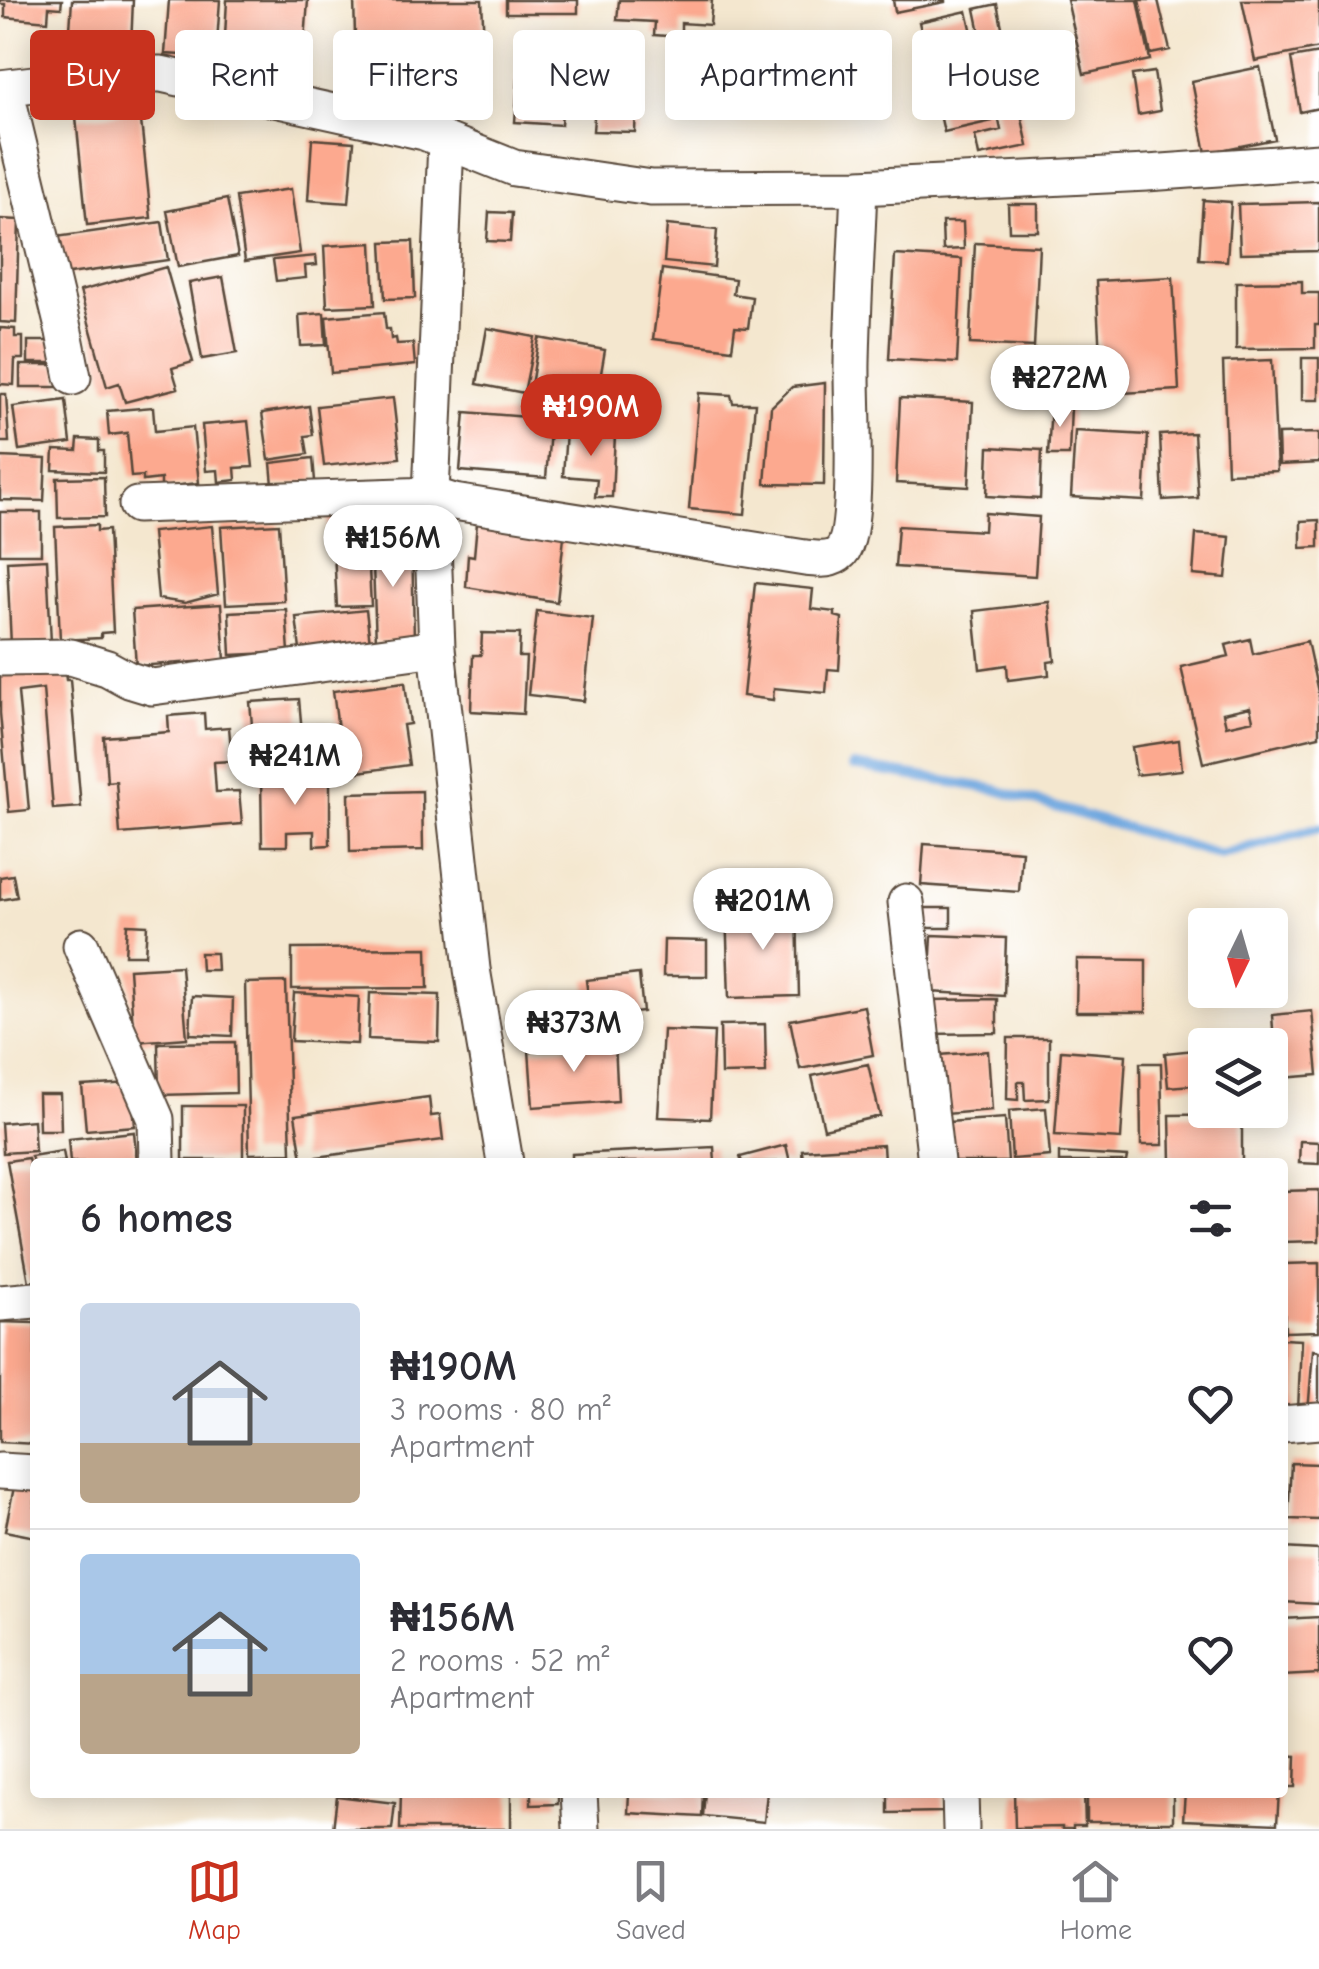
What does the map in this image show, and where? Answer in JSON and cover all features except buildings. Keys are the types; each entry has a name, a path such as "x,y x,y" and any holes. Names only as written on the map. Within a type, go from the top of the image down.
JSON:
{"street":[{"path":"73,377 3,88 118,74 162,74 424,132 514,168 651,188 860,186 1319,162"},
{"path":"446,142 431,494 438,648 472,969 504,1158"},
{"path":"137,504 431,494 454,502 830,560 843,551 847,540 854,492 852,364 860,186"},
{"path":"0,658 71,657 152,688 438,648"},
{"path":"906,902 936,1158"},
{"path":"80,946 156,1119 157,1158"},
{"path":"0,1303 30,1300"},
{"path":"1288,1424 1319,1421"},
{"path":"0,1470 30,1473"},
{"path":"579,1798 581,1829"},
{"path":"960,1798 961,1829"}],"waterway":[{"path":"853,766 993,789 1220,855 1319,828"}]}
